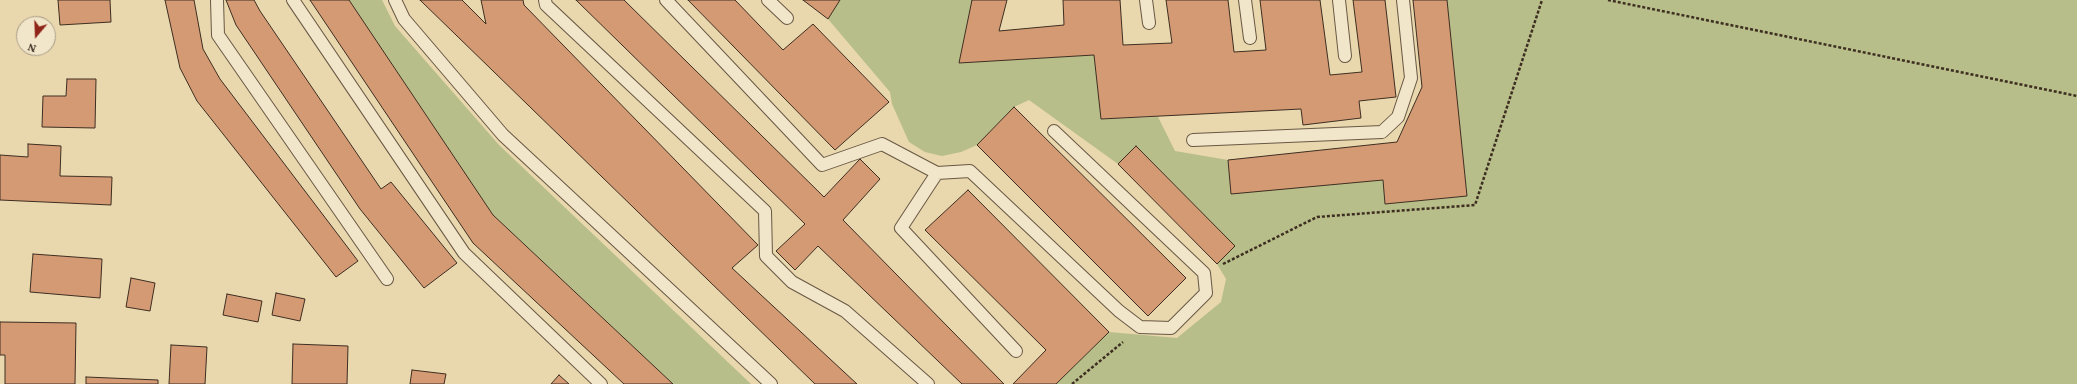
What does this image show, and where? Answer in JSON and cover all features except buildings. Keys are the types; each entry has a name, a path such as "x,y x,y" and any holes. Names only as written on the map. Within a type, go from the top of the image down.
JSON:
{"lane":[{"path":"217,0 218,35 387,279"},
{"path":"293,0 464,253 601,384"},
{"path":"395,0 404,19 503,135 771,384"},
{"path":"545,0 546,5 765,211 766,256 792,282 845,311 928,384"},
{"path":"666,0 822,165 882,144 937,173 970,172 1119,311 1140,327 1171,328 1206,293 1204,273 1054,131"},
{"path":"768,0 787,18"},
{"path":"1146,0 1149,23"},
{"path":"1245,0 1250,38"},
{"path":"1339,0 1345,56"},
{"path":"1193,140 1382,132 1398,117 1411,78 1403,0"},
{"path":"937,173 901,228 1016,351"}],"path":[{"path":"1204,273 1317,217 1475,205 1542,0"},
{"path":"1608,0 2077,96"},
{"path":"1072,384 1140,327"}],"green space":[{"path":"349,0 382,0 395,26 499,145 751,384 673,384 493,215"},
{"path":"840,0 972,0 959,63 1094,55 1101,119 1158,117 1175,151 1228,160 1231,193 1383,180 1385,204 1467,196 1447,0 2077,0 2077,384 1056,384 1109,332 1177,338 1221,302 1226,279 1217,264 1234,246 1136,147 1118,164 1029,100 1014,107 977,145 961,152 942,156 925,152 909,142 892,104 890,92 828,19"}]}
